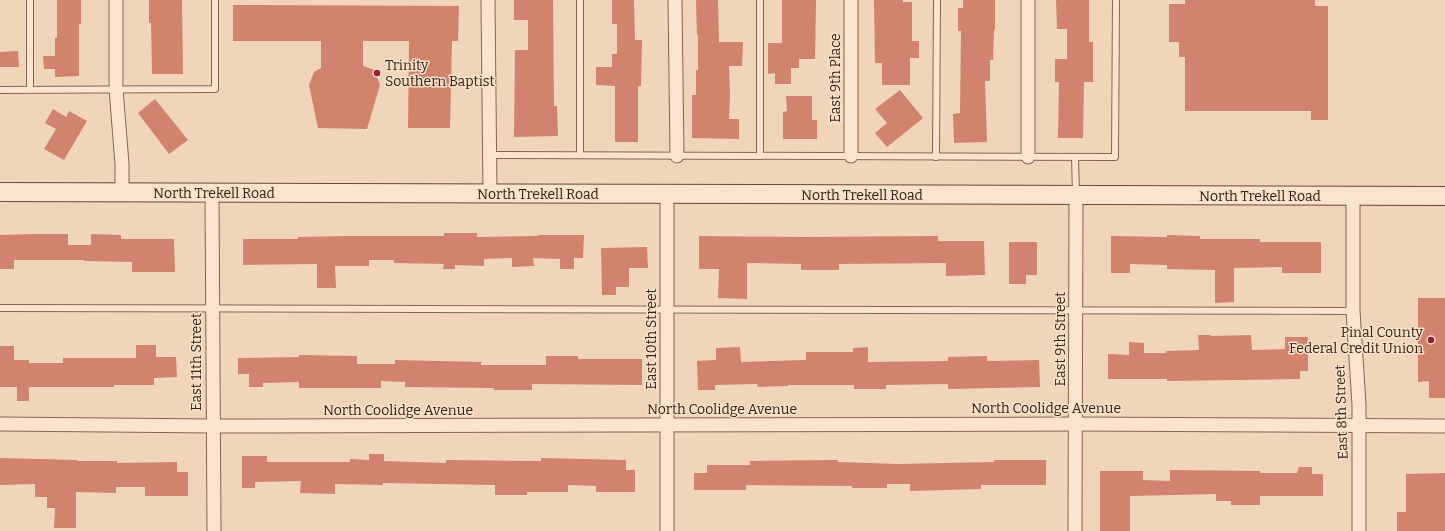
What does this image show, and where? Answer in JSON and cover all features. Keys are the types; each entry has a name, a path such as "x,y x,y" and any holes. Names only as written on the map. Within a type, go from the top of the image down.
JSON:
{"main road":[{"name":"North Trekell Road","path":"0,192 1445,196"}],"street":[{"path":"116,0 116,89 122,164 122,193"},
{"path":"488,0 490,194"},
{"path":"675,0 677,156"},
{"name":"East 9th Place","path":"851,0 851,156"},
{"path":"1028,0 1028,157"},
{"name":"East 11th Street","path":"212,193 214,531"},
{"name":"East 10th Street","path":"666,194 667,531"},
{"name":"East 9th Street","path":"1075,531 1076,195"},
{"name":"East 8th Street","path":"1353,196 1353,311 1359,405 1359,531"},
{"name":"North Coolidge Avenue","path":"0,424 213,426 1076,424 1445,426"}],"lane":[{"path":"30,0 30,90"},
{"path":"0,90 215,89 215,0"},
{"path":"580,0 580,155"},
{"path":"760,0 760,156"},
{"path":"936,157 937,0"},
{"path":"489,155 1115,158 1116,0"},
{"path":"1075,157 1076,195"},
{"path":"0,308 1353,311"}],"building":[{"path":"57,0 81,0 81,24 79,24 79,76 55,77 55,69 44,69 43,56 55,56 55,38 57,38"},
{"path":"149,0 182,0 183,74 152,74"},
{"path":"514,0 553,0 554,106 557,106 558,136 514,137 515,50 528,50 528,20 514,20"},
{"path":"612,0 634,0 635,40 642,40 641,86 638,86 638,142 615,142 615,86 596,85 596,67 612,67 612,54 617,54 617,24 612,24"},
{"path":"696,0 718,0 719,42 743,42 742,66 729,66 729,119 739,119 739,139 692,138 692,95 696,95 696,70 698,70"},
{"path":"782,0 816,0 815,59 799,59 799,68 791,68 791,84 775,84 775,73 768,74 768,43 782,43"},
{"path":"874,0 903,0 903,2 912,2 912,41 919,41 919,58 910,58 910,85 882,85 882,63 875,63"},
{"path":"963,0 995,0 993,60 990,60 990,81 985,81 987,142 954,143 953,114 960,113 961,31 958,31 958,8 963,8"},
{"path":"1056,0 1089,0 1089,42 1093,42 1093,82 1084,82 1083,138 1058,138 1059,82 1055,82 1055,59 1067,59 1067,29 1057,29"},
{"path":"1185,0 1315,0 1315,6 1328,6 1328,120 1311,120 1311,111 1185,111 1185,57 1179,57 1179,42 1169,42 1169,4 1185,4"},
{"path":"233,5 459,6 458,41 452,41 450,128 408,128 409,41 363,41 363,66 375,70 380,85 367,129 318,128 309,85 314,72 321,68 321,41 233,41"},
{"path":"18,51 19,67 0,67 0,52"},
{"path":"900,90 923,118 887,147 875,133 887,123 875,109"},
{"path":"786,96 812,96 812,120 817,120 817,139 783,139 783,112 787,111"},
{"path":"155,99 188,140 169,154 138,113"},
{"path":"53,109 66,117 69,111 87,121 64,160 44,149 56,129 45,123"},
{"path":"444,233 477,233 477,237 584,235 583,258 574,258 574,269 560,269 560,259 533,258 534,266 512,267 512,258 484,259 484,266 455,265 455,269 443,269 444,264 394,263 394,260 369,260 369,266 335,266 336,288 317,288 317,264 243,265 243,239 298,239 298,237 348,236 444,236"},
{"path":"68,234 68,245 91,245 91,234 121,235 121,239 174,239 175,272 132,272 132,262 84,260 14,260 14,269 0,269 0,235"},
{"path":"1167,235 1200,236 1200,239 1260,239 1260,242 1321,242 1321,273 1282,273 1282,267 1234,268 1234,302 1215,303 1215,270 1167,269 1167,265 1130,264 1130,273 1111,273 1111,236 1167,237"},
{"path":"699,236 938,236 938,241 984,241 985,275 946,276 946,263 839,264 839,270 801,270 801,264 747,263 747,299 718,298 719,269 699,269"},
{"path":"1009,242 1037,242 1037,275 1026,275 1026,284 1009,284"},
{"path":"647,247 648,268 629,268 629,287 616,287 616,295 602,295 601,248"},
{"name":"Pinal County Federal Credit Union","path":"1418,298 1445,298 1445,398 1429,398 1429,381 1418,382"},
{"path":"1198,335 1251,335 1252,350 1285,349 1285,337 1308,337 1308,371 1300,371 1300,379 1167,381 1167,379 1108,379 1108,354 1129,355 1129,342 1144,343 1144,353 1199,350"},
{"path":"136,345 156,345 156,357 176,357 177,377 154,378 154,385 114,385 114,387 29,387 29,401 17,401 17,387 0,387 0,346 14,346 14,360 29,360 29,363 63,363 63,358 136,358"},
{"path":"740,347 741,362 806,360 806,352 853,352 853,348 868,347 868,362 948,361 948,357 987,356 987,361 1039,360 1040,387 948,389 948,384 886,385 886,389 854,389 854,385 788,385 758,387 757,384 715,385 715,390 698,390 697,361 716,360 716,348"},
{"path":"299,355 357,356 357,364 395,364 395,360 481,362 481,365 546,365 546,356 578,356 578,359 642,359 642,385 532,384 532,390 494,390 494,388 405,387 405,382 381,381 381,388 299,388 299,382 263,383 263,387 249,387 249,374 238,374 238,358 299,357"},
{"path":"369,454 384,454 384,461 446,463 446,460 541,461 541,458 626,460 626,470 635,470 635,492 596,492 596,486 568,485 568,492 527,492 527,495 495,495 495,485 383,483 383,485 335,484 335,494 300,493 301,481 255,482 255,488 242,488 242,456 267,456 267,462 350,462 350,459 369,460"},
{"path":"0,458 117,461 117,463 177,462 177,472 188,472 188,496 145,496 145,487 116,487 116,493 76,492 76,528 54,528 55,508 47,508 47,497 35,497 35,484 0,485"},
{"path":"838,460 838,462 898,464 994,462 994,460 1046,460 1046,485 981,485 981,489 910,491 910,484 887,484 887,488 852,488 852,486 746,485 746,490 694,490 694,473 707,473 707,465 750,465 750,461"},
{"path":"1299,467 1312,467 1312,474 1323,474 1323,496 1260,496 1260,505 1231,505 1231,501 1216,501 1216,494 1130,496 1130,531 1100,531 1100,471 1143,471 1143,480 1170,481 1170,470 1297,473"},
{"path":"1445,473 1445,531 1397,531 1397,512 1406,512 1406,474"}],"place":[{"name":"Trinity Southern Baptist","path":"377,73"},
{"name":"Pinal County Federal Credit Union","path":"1431,340"}]}
